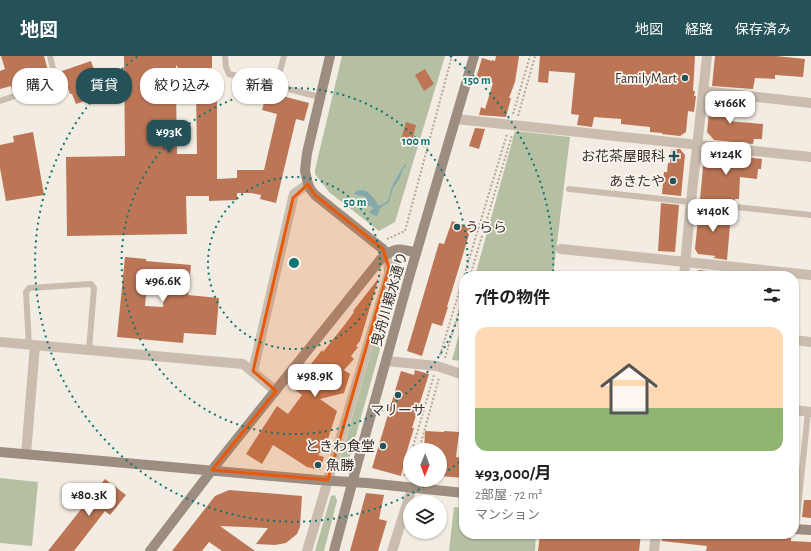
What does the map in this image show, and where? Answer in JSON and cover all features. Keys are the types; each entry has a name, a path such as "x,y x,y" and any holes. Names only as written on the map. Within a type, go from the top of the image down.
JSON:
{"street":[{"path":"307,551 389,274 386,253 383,249 316,195 308,184 305,164 330,56"},
{"name":"曳舟川親水通り","path":"334,551 416,253 474,56"},
{"path":"684,271 707,56"},
{"path":"703,91 811,103"},
{"path":"456,119 811,156"},
{"path":"253,371 294,194 308,184"},
{"path":"150,551 212,470 373,267 386,253 394,250 401,249 416,253"},
{"path":"561,249 769,271"},
{"path":"799,274 811,275"},
{"path":"799,341 811,342"},
{"path":"0,342 242,364 253,371 276,391"},
{"path":"26,454 32,345"},
{"path":"386,361 437,366 459,373"},
{"path":"799,410 810,411"},
{"path":"0,452 352,482 459,493"},
{"path":"392,551 412,488"},
{"path":"799,529 811,530"},
{"path":"654,551 655,539"}],"lane":[{"path":"0,101 56,82 50,56"},
{"path":"225,56 226,67 229,74 232,75"},
{"path":"281,68 284,56"},
{"path":"288,89 320,97"},
{"path":"570,189 811,215"},
{"path":"32,345 26,292 29,288 91,284 94,288 89,350"},
{"path":"799,498 810,411"}],"path":[{"path":"383,238 387,239 405,231 452,56"},
{"path":"471,271 530,56"},
{"path":"467,271 535,56"},
{"path":"414,443 459,295"},
{"path":"400,487 403,478"}],"highlighted area":[{"path":"308,184 315,195 383,249 389,268 328,480 212,470 276,391 253,371 293,198"}],"green space":[{"path":"342,56 445,56 395,222 379,231 329,192 315,174"},
{"path":"515,131 570,137 554,271 476,271"},
{"path":"393,262 398,262 403,268 347,467 342,472 337,469 395,270"},
{"path":"459,334 459,361 452,360"},
{"path":"0,478 38,482 32,546 0,543"},
{"path":"335,495 337,501 324,551 315,551 331,496"},
{"path":"454,507 459,508 459,539 536,539 535,551 449,551"}],"water":[{"path":"405,164 406,166 403,169 400,178 393,188 389,202 380,208 378,215 375,216 369,212 373,208 371,206 364,207 363,203 366,202 366,197 356,195 354,193 362,190 366,191 372,196 379,206 382,205 388,200 391,189"}],"building":[{"path":"1,56 44,56 47,68 12,68 12,90 11,86 0,89 0,71 5,69"},
{"path":"124,56 212,56 212,68 178,68 176,65 176,68 140,68 140,104 176,104 177,154 197,154 196,104 217,104 217,179 237,178 237,170 264,170 277,114 262,110 264,104 288,104 288,98 309,103 304,121 296,119 276,203 260,199 261,195 251,193 237,193 237,200 209,201 209,196 186,196 187,234 67,236 66,157 125,156 124,104 132,104 132,68 124,68"},
{"path":"496,56 519,56 515,82 509,98 511,98 506,117 479,115 481,107 485,109 493,83 476,78 482,58 495,61"},
{"path":"540,56 695,56 693,91 695,91 694,96 696,96 694,112 688,111 686,132 680,136 662,134 650,132 650,127 621,124 621,119 594,117 592,127 577,125 579,115 571,114 575,73 549,71 548,83 538,82"},
{"path":"715,56 776,56 805,59 803,77 775,75 775,79 755,78 753,89 712,86"},
{"path":"91,61 93,68 76,68 76,104 68,88 68,69"},
{"path":"425,69 434,84 424,91 415,75"},
{"path":"709,98 730,101 728,121 763,124 762,139 754,139 753,144 714,140 707,132"},
{"path":"406,122 416,125 412,142 401,139"},
{"path":"475,128 485,129 479,149 469,146"},
{"path":"33,132 44,195 6,201 0,168 0,145 14,142 13,136"},
{"path":"671,149 680,149 685,155 681,196 662,194 664,172 667,172 668,163 670,163"},
{"path":"708,153 762,159 761,169 758,169 757,179 740,177 739,199 735,199 734,202 700,199 704,157"},
{"path":"661,203 679,205 675,252 658,251"},
{"path":"699,208 733,211 733,214 731,214 727,260 713,258 716,256 698,254 695,249"},
{"path":"452,221 471,228 442,326 432,323 422,356 407,351 439,243 444,244"},
{"path":"125,257 146,259 146,261 191,265 188,295 219,298 216,335 184,333 183,343 117,337","holes":["147,285 164,286 163,307 145,306"]},
{"path":"378,279 360,341 356,346 358,347 351,356 354,359 344,370 350,374 344,393 320,399 337,411 327,442 318,455 324,457 320,470 307,467 273,445 262,464 246,454 277,406 288,414 302,395 292,388 322,350 323,352 346,323 354,312 353,311"},
{"path":"415,370 429,374 412,428 414,428 409,443 403,443 403,468 401,476 372,468 401,371 414,375"},
{"path":"425,431 459,432 456,457 459,457 459,478 447,477 447,443 424,443"},
{"path":"105,479 126,495 110,515 105,511 74,551 48,551"},
{"path":"229,490 302,496 300,527 297,534 286,543 275,545 256,544 268,528 220,526 255,551 222,551 209,542 202,551 172,551 215,496"},
{"path":"366,493 384,495 379,519 387,521 378,551 350,551"},
{"path":"804,500 811,500 811,518 802,517"},
{"path":"539,539 640,539 639,551 538,551"},
{"path":"662,539 791,539 791,541 811,542 811,551 706,551 707,546 662,541"}],"place":[{"name":"FamilyMart","path":"685,78"},
{"name":"お花茶屋眼科","path":"674,156"},
{"name":"あきたや","path":"673,181"},
{"name":"うらら","path":"457,227"},
{"name":"マリーサ","path":"398,395"},
{"name":"ときわ食堂","path":"383,446"},
{"name":"魚勝","path":"318,465"}]}
